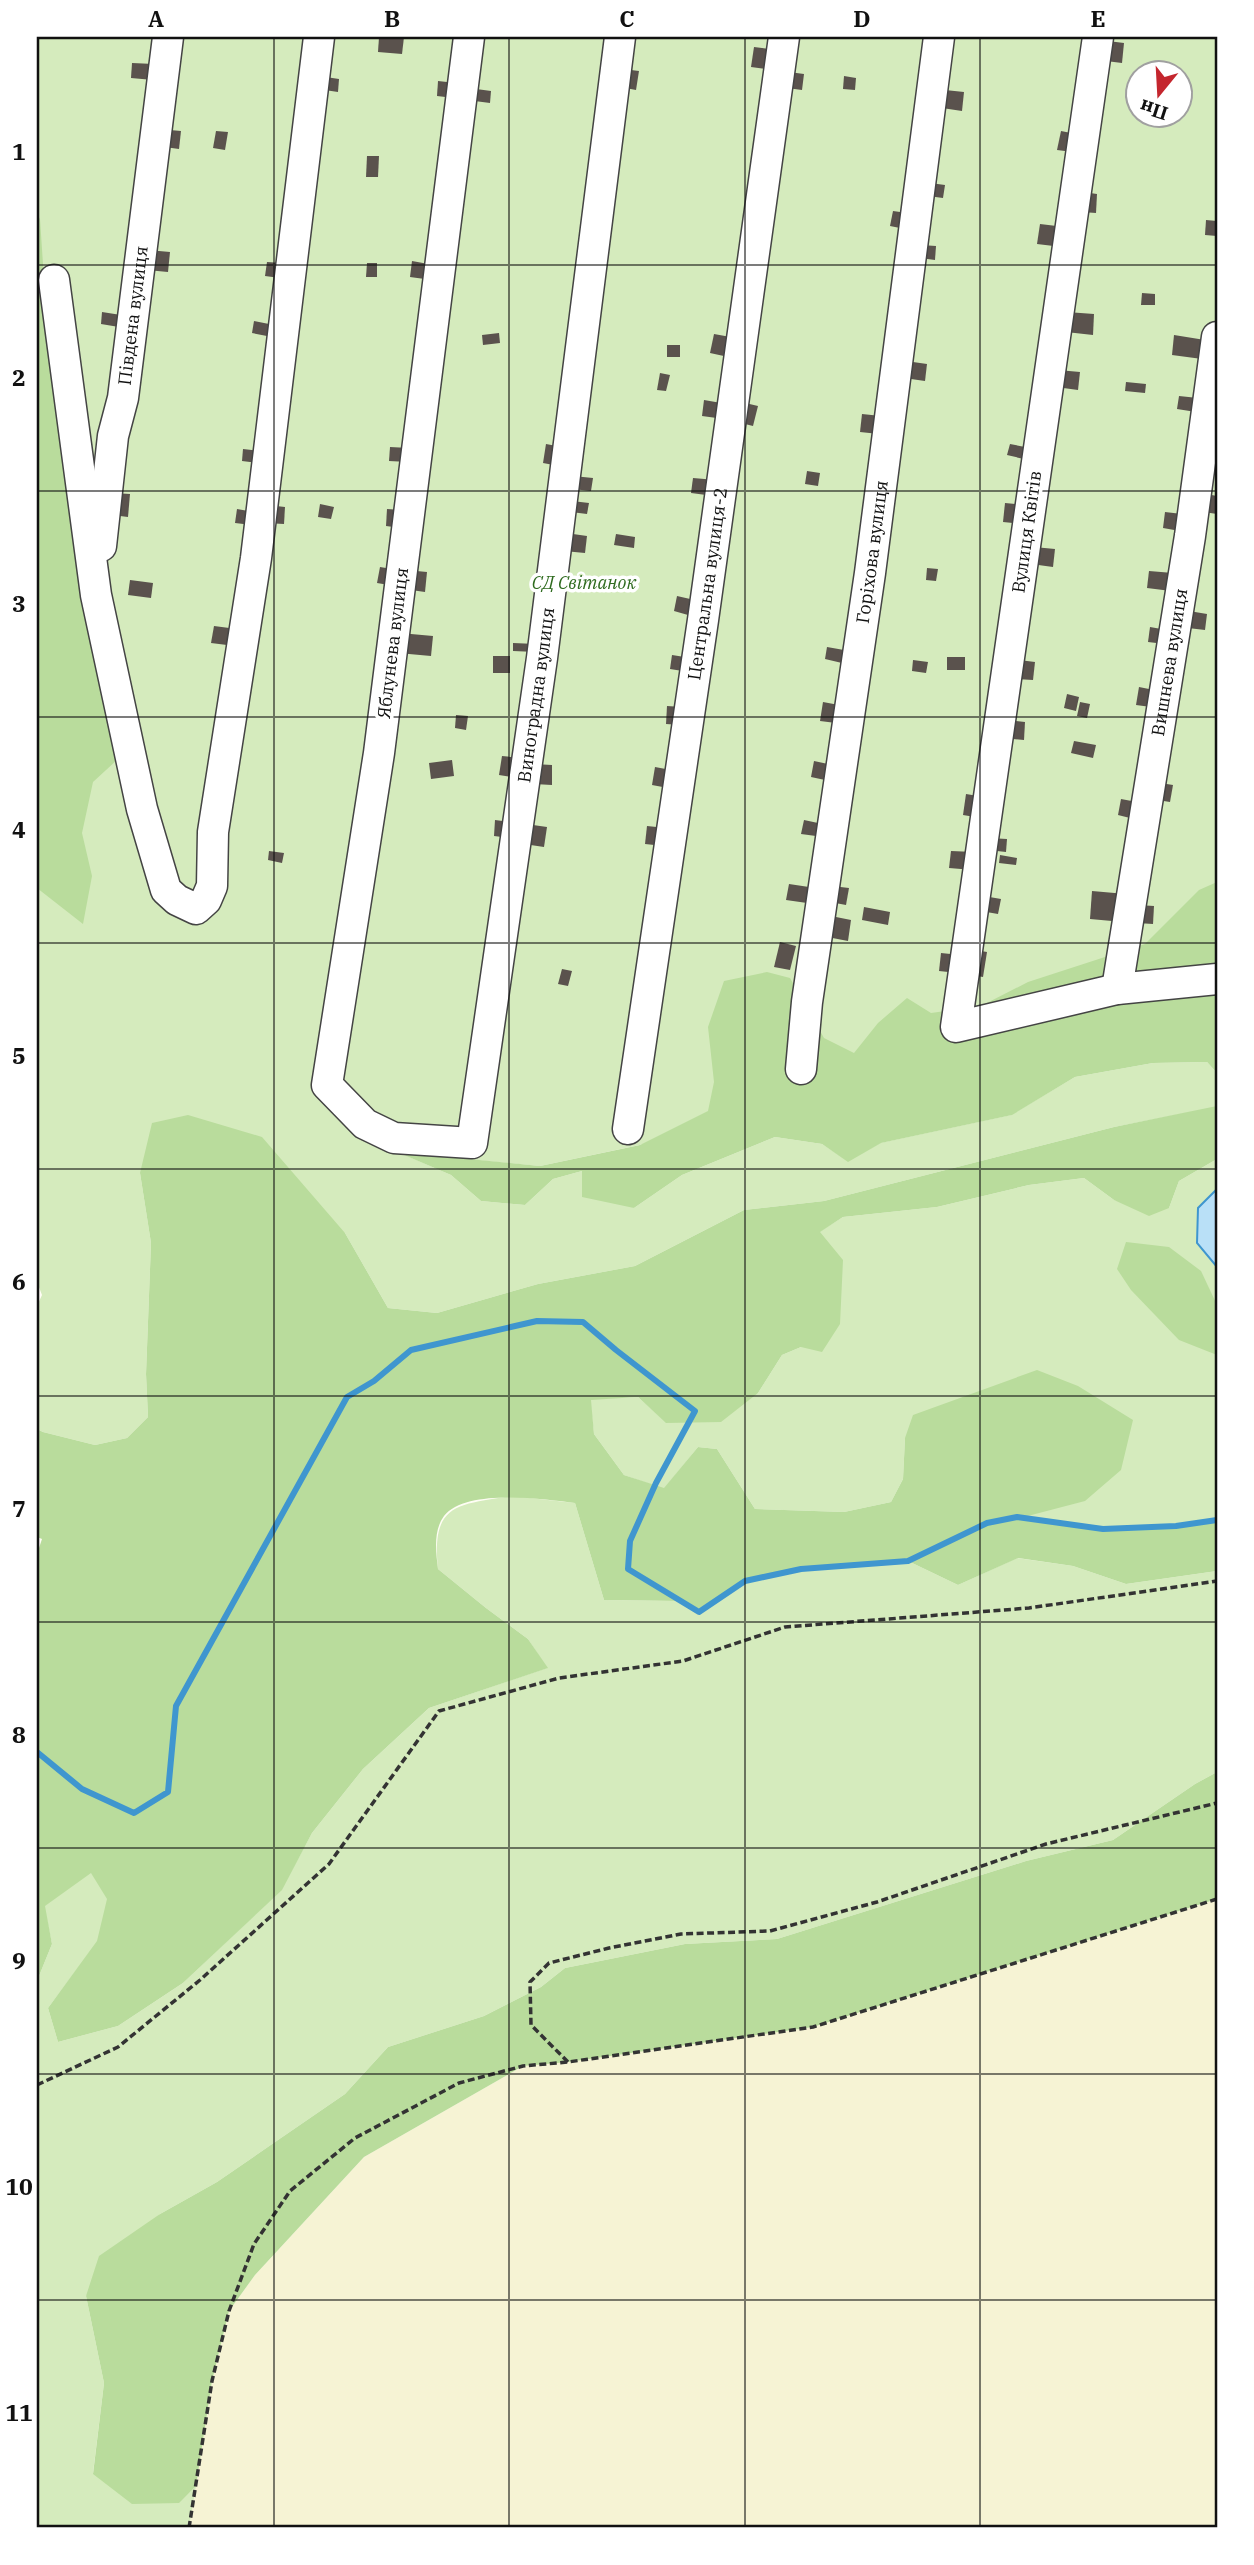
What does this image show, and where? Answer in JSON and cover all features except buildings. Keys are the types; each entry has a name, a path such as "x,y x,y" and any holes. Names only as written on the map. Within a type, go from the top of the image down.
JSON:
{"lane":[{"name":"Південа вулиця","path":"96,595 113,436 123,398 167,37"},
{"path":"54,280 96,595 142,809 166,890 177,900 196,909 206,900 212,886 213,832 256,558 319,37"},
{"name":"Яблунева вулиця","path":"469,37 379,753 327,1086 365,1124 394,1138 472,1143"},
{"name":"Виноградна вулиця","path":"472,1143 544,645 620,37"},
{"name":"Центральна вулиця-2","path":"628,1129 703,620 784,37"},
{"name":"Горіхова вулиця","path":"802,1069 807,1002 870,573 939,37"},
{"name":"Вулиця Квітів","path":"1098,37 956,1027 1117,989"},
{"name":"Вишнева вулиця","path":"1117,989 1190,536 1217,337"},
{"path":"1117,989 1217,979"}],"path":[{"path":"37,2085 118,2047 200,1980 329,1864 439,1711 559,1678 683,1661 785,1627 1029,1608 1217,1581"},
{"path":"568,2062 531,2025 530,1982 549,1963 681,1934 771,1931 928,1886 1046,1844 1217,1803"},
{"path":"189,2528 212,2381 229,2311 254,2244 290,2191 355,2138 459,2084 523,2066 568,2062 813,2026 1217,1899"}],"shaded area":[{"path":"1217,1899 1217,2528 189,2528 212,2381 229,2311 255,2275 364,2157 523,2066 813,2027"}],"green space":[{"name":"СД Світанок","path":"37,37 1217,37 1217,1023 540,1166 400,1153 451,1175 481,1201 525,1205 553,1179 582,1171 634,1208 682,1175 775,1137 822,1144 848,1161 880,1143 1011,1115 1075,1077 1153,1063 1207,1062 1217,1073 1217,1107 1114,1127 824,1201 744,1210 635,1266 538,1284 437,1313 388,1308 345,1233 140,1173 151,1243 146,1374 148,1417 127,1438 95,1445 37,1429 37,1306 42,1295 37,1282"},
{"path":"37,214 40,219 44,279 118,759 93,782 82,833 92,876 83,924 37,888"},
{"path":"1217,882 1217,1073 1207,1062 1153,1063 1075,1077 1012,1115 881,1143 848,1162 822,1144 775,1137 682,1175 634,1208 582,1197 582,1171 553,1179 525,1205 481,1201 451,1175 397,1152 540,1166 640,1145 708,1111 714,1082 708,1027 724,981 767,972 790,978 824,1038 854,1053 878,1023 907,998 931,1013 981,1006 1028,982 1145,944 1199,890"},
{"path":"1217,1106 1217,1159 1179,1181 1169,1208 1149,1216 1114,1200 1084,1178 1029,1185 937,1207 843,1217 820,1232 843,1260 840,1324 822,1352 801,1347 782,1355 758,1393 721,1422 666,1423 638,1397 591,1400 594,1434 624,1475 664,1488 698,1447 717,1449 755,1509 844,1512 891,1502 903,1479 905,1438 913,1415 1037,1370 1078,1386 1133,1420 1121,1470 1085,1501 1020,1518 1103,1529 1176,1526 1217,1520 1217,1571 1126,1584 1073,1566 1018,1558 958,1585 908,1561 801,1568 745,1581 699,1612 679,1601 604,1600 575,1503 506,1498 469,1502 455,1507 444,1516 438,1528 438,1569 528,1639 548,1668 429,1708 363,1769 312,1833 282,1890 183,1983 118,2026 58,2042 48,2008 97,1941 107,1899 91,1873 45,1906 52,1944 37,1981 37,1554 42,1539 37,1537 37,1429 95,1445 127,1438 148,1417 146,1374 151,1243 140,1173 152,1123 188,1115 262,1137 345,1233 388,1308 437,1313 538,1284 635,1266 744,1210 824,1201 1114,1127"},
{"path":"1217,1159 1217,1189 1198,1208 1197,1243 1217,1267 1217,1520 1176,1526 1103,1529 1017,1517 905,1438 903,1479 891,1502 844,1512 755,1509 717,1449 698,1447 664,1489 624,1475 594,1434 590,1399 638,1397 667,1423 758,1393 782,1355 801,1347 819,1232 843,1217 937,1207 1029,1185 1084,1178 1114,1200 1169,1208 1179,1181"},
{"path":"1126,1242 1169,1247 1201,1271 1217,1305 1217,1355 1179,1340 1131,1290 1117,1269"},
{"path":"512,1496 575,1503 604,1600 679,1601 699,1612 745,1581 801,1568 908,1561 958,1585 1017,1558 1073,1566 1126,1584 1217,1571 1217,1772 1113,1840 1026,1861 777,1939 685,1944 565,1968 541,1987 484,2016 388,2047 345,2094 217,2182 160,2214 86,2296 104,2383 93,2473 178,2503 196,2486 189,2528 37,2528 37,1981 52,1944 44,1906 91,1872 108,1898 98,1941 48,2008 58,2042 118,2026 183,1983 281,1890 312,1833 363,1769 429,1708 547,1668 528,1639 438,1569 439,1531 444,1519 452,1511 476,1502"},
{"path":"1217,1772 1217,1899 813,2027 523,2066 364,2157 255,2275 229,2311 212,2381 196,2486 179,2503 132,2504 93,2474 104,2383 86,2296 99,2256 160,2214 217,2182 345,2094 388,2047 484,2016 541,1987 565,1968 685,1944 777,1939 1026,1861 1113,1840"}],"water":[{"path":"1217,1189 1217,1267 1197,1243 1198,1208"}],"waterway":[{"path":"37,1752 82,1789 134,1813 168,1792 176,1706 347,1397 374,1381 411,1350 537,1321 583,1322 695,1411 656,1483 630,1541 628,1569 699,1612 745,1581 801,1569 908,1561 987,1523 1017,1517 1103,1529 1176,1526 1217,1520"}]}
